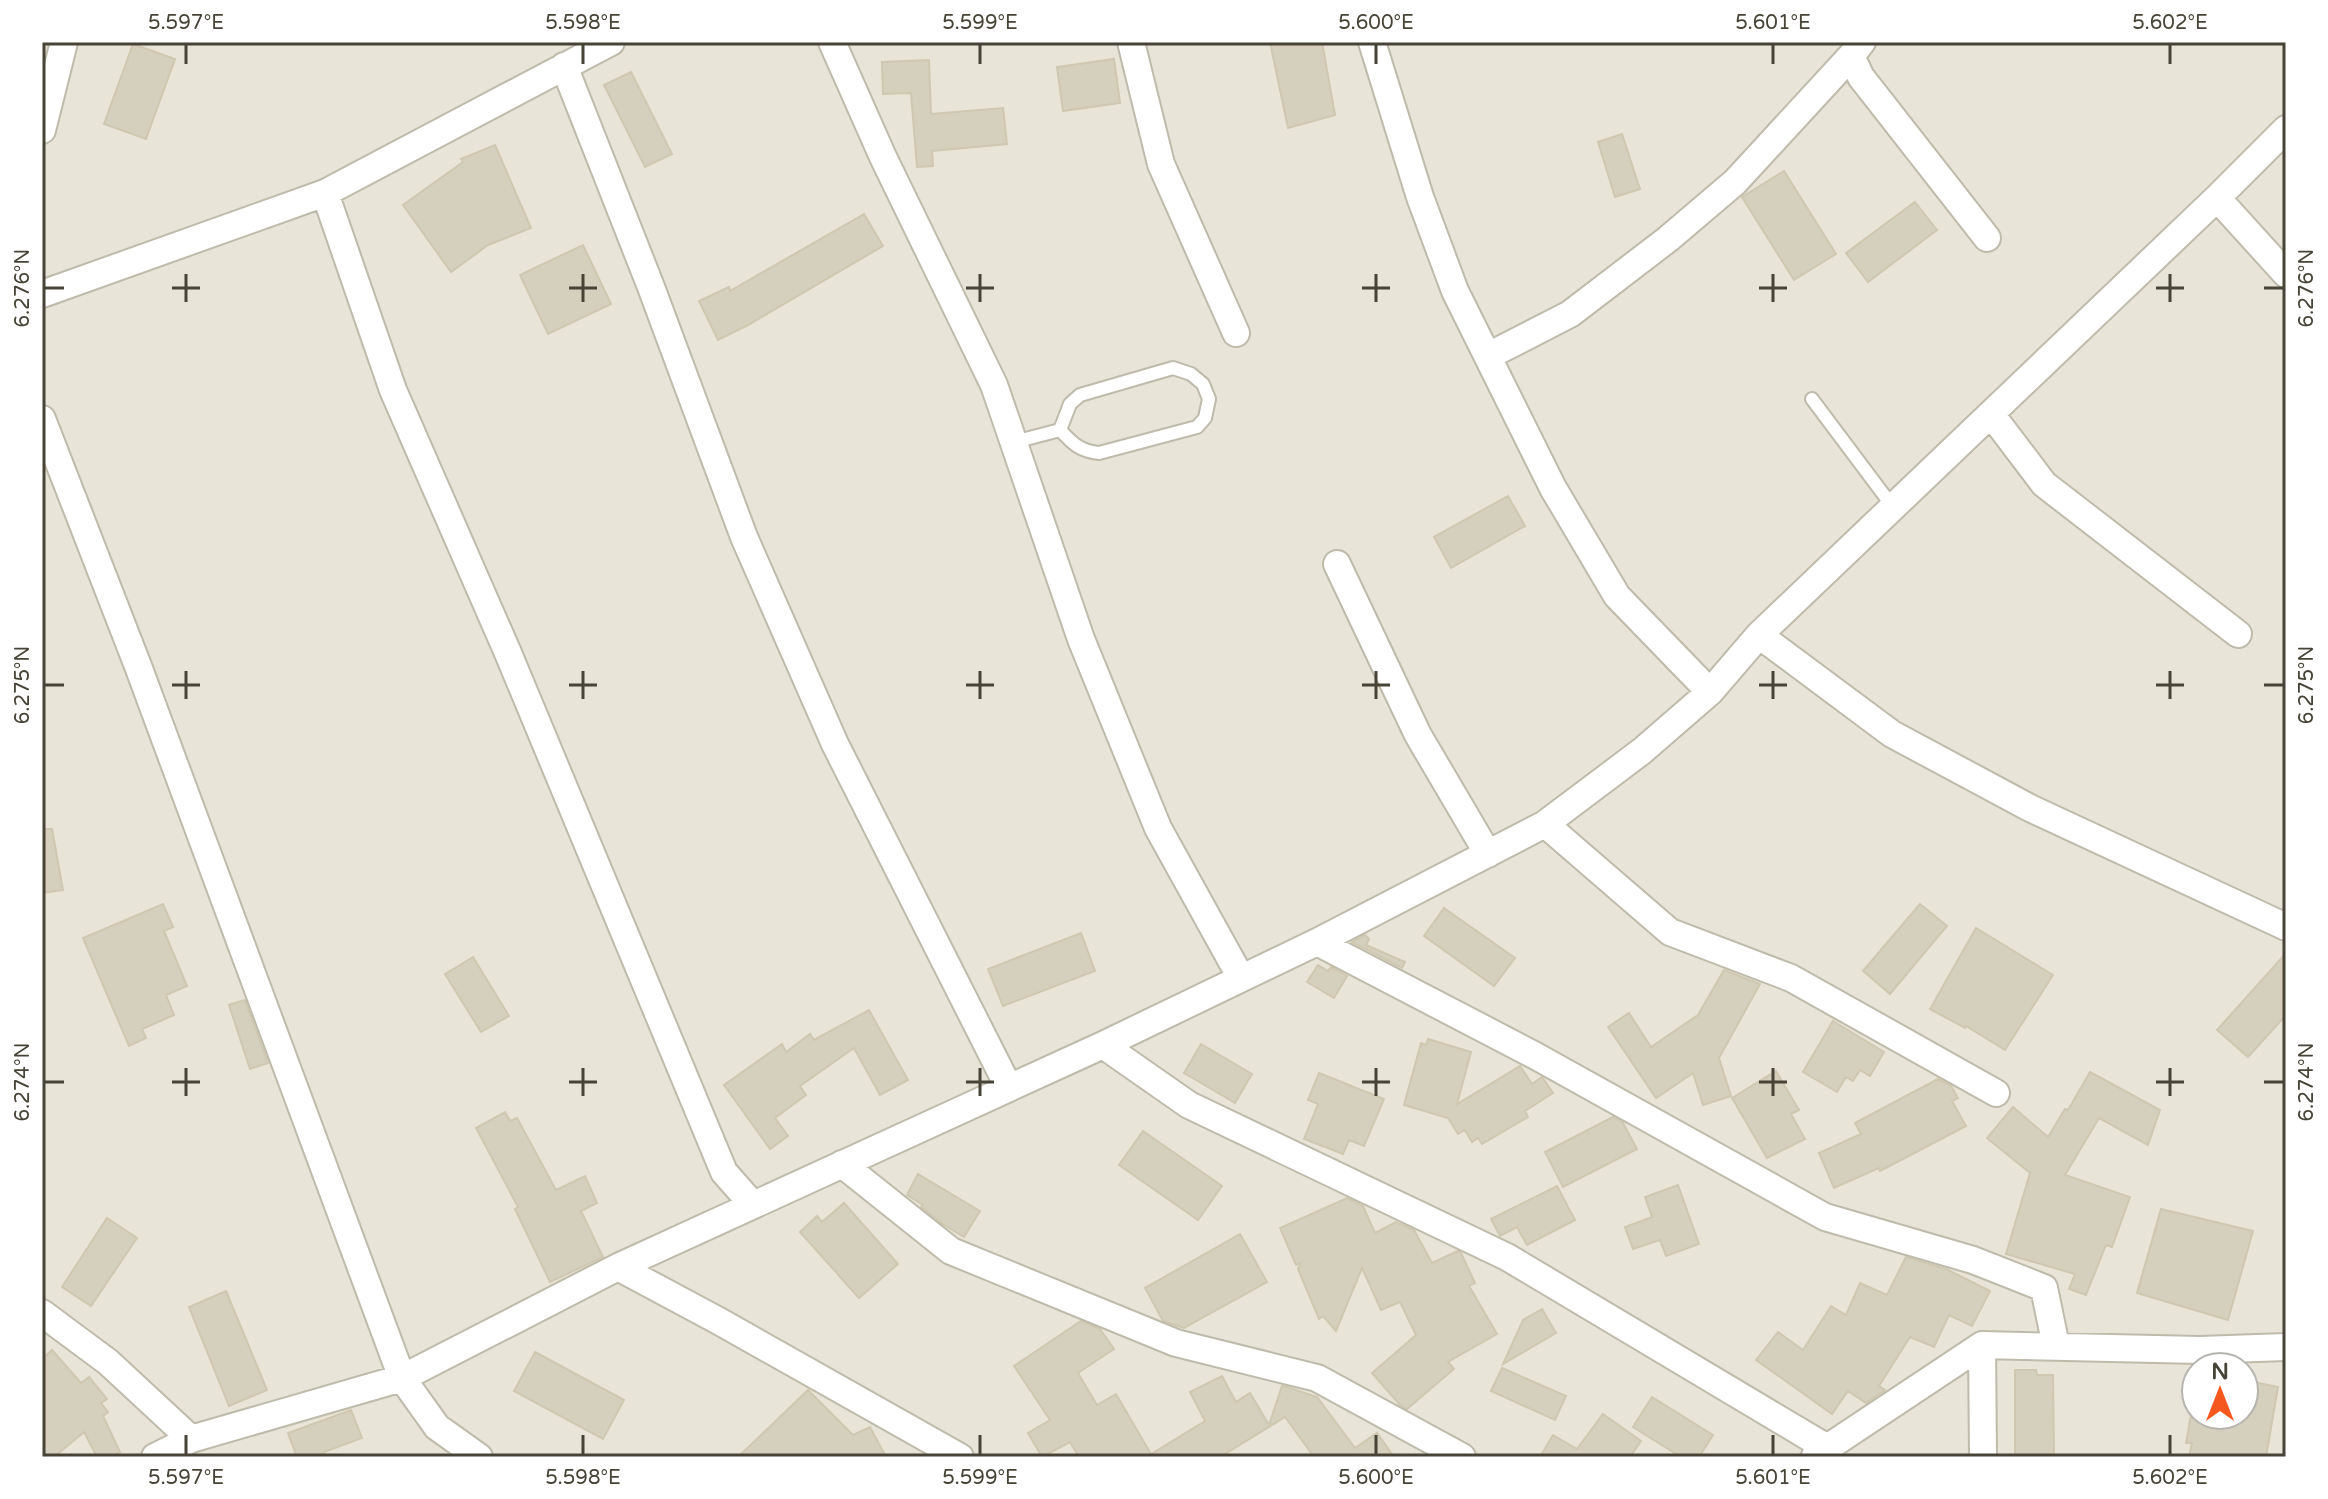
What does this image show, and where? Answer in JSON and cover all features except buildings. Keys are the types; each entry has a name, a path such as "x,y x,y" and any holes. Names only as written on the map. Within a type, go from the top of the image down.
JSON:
{"street":[{"path":"42,130 64,42"},
{"path":"42,294 325,193 611,42"},
{"path":"832,42 883,157 994,385 1081,639 1158,828 1241,978"},
{"path":"1131,42 1161,164 1236,333"},
{"path":"1372,42 1420,197 1455,291 1553,488 1617,596 1710,692"},
{"path":"1488,356 1570,314 1668,239 1735,182 1856,49 1875,95 1987,238"},
{"path":"564,66 744,537 835,744 1009,1088"},
{"path":"155,1457 191,1439 402,1378 618,1267 1103,1045 1317,942 1545,824 1642,751 1710,692 1759,635 2286,129"},
{"path":"325,193 393,390 508,653 724,1172 753,1205"},
{"path":"2217,198 2286,274"},
{"path":"1991,414 2044,484 2238,634"},
{"path":"42,419 138,666 402,1378 437,1427 479,1457"},
{"path":"1337,564 1418,735 1488,854"},
{"path":"1759,635 1892,734 2030,808 2286,927"},
{"path":"1545,824 1670,932 1791,978 1996,1093"},
{"path":"1317,942 1534,1055 1825,1217 1973,1260 2044,1288 2056,1346"},
{"path":"1103,1045 1189,1105 1507,1257 1821,1453 1982,1345 2200,1350 2286,1347"},
{"path":"842,1164 951,1251 1176,1343 1317,1378 1462,1457"},
{"path":"618,1267 960,1457"},
{"path":"42,1313 108,1362 191,1439"},
{"path":"1982,1345 1983,1457"}],"lane":[{"path":"1173,368 1191,374 1203,384 1209,399 1205,418 1197,427 1099,453 1084,451 1060,430 1070,404 1080,395 1173,368"},
{"path":"1812,399 1893,507"},
{"path":"1014,442 1060,430"}],"shaded area":[{"path":"42,42 2286,42 2286,1457 42,1457"}]}
